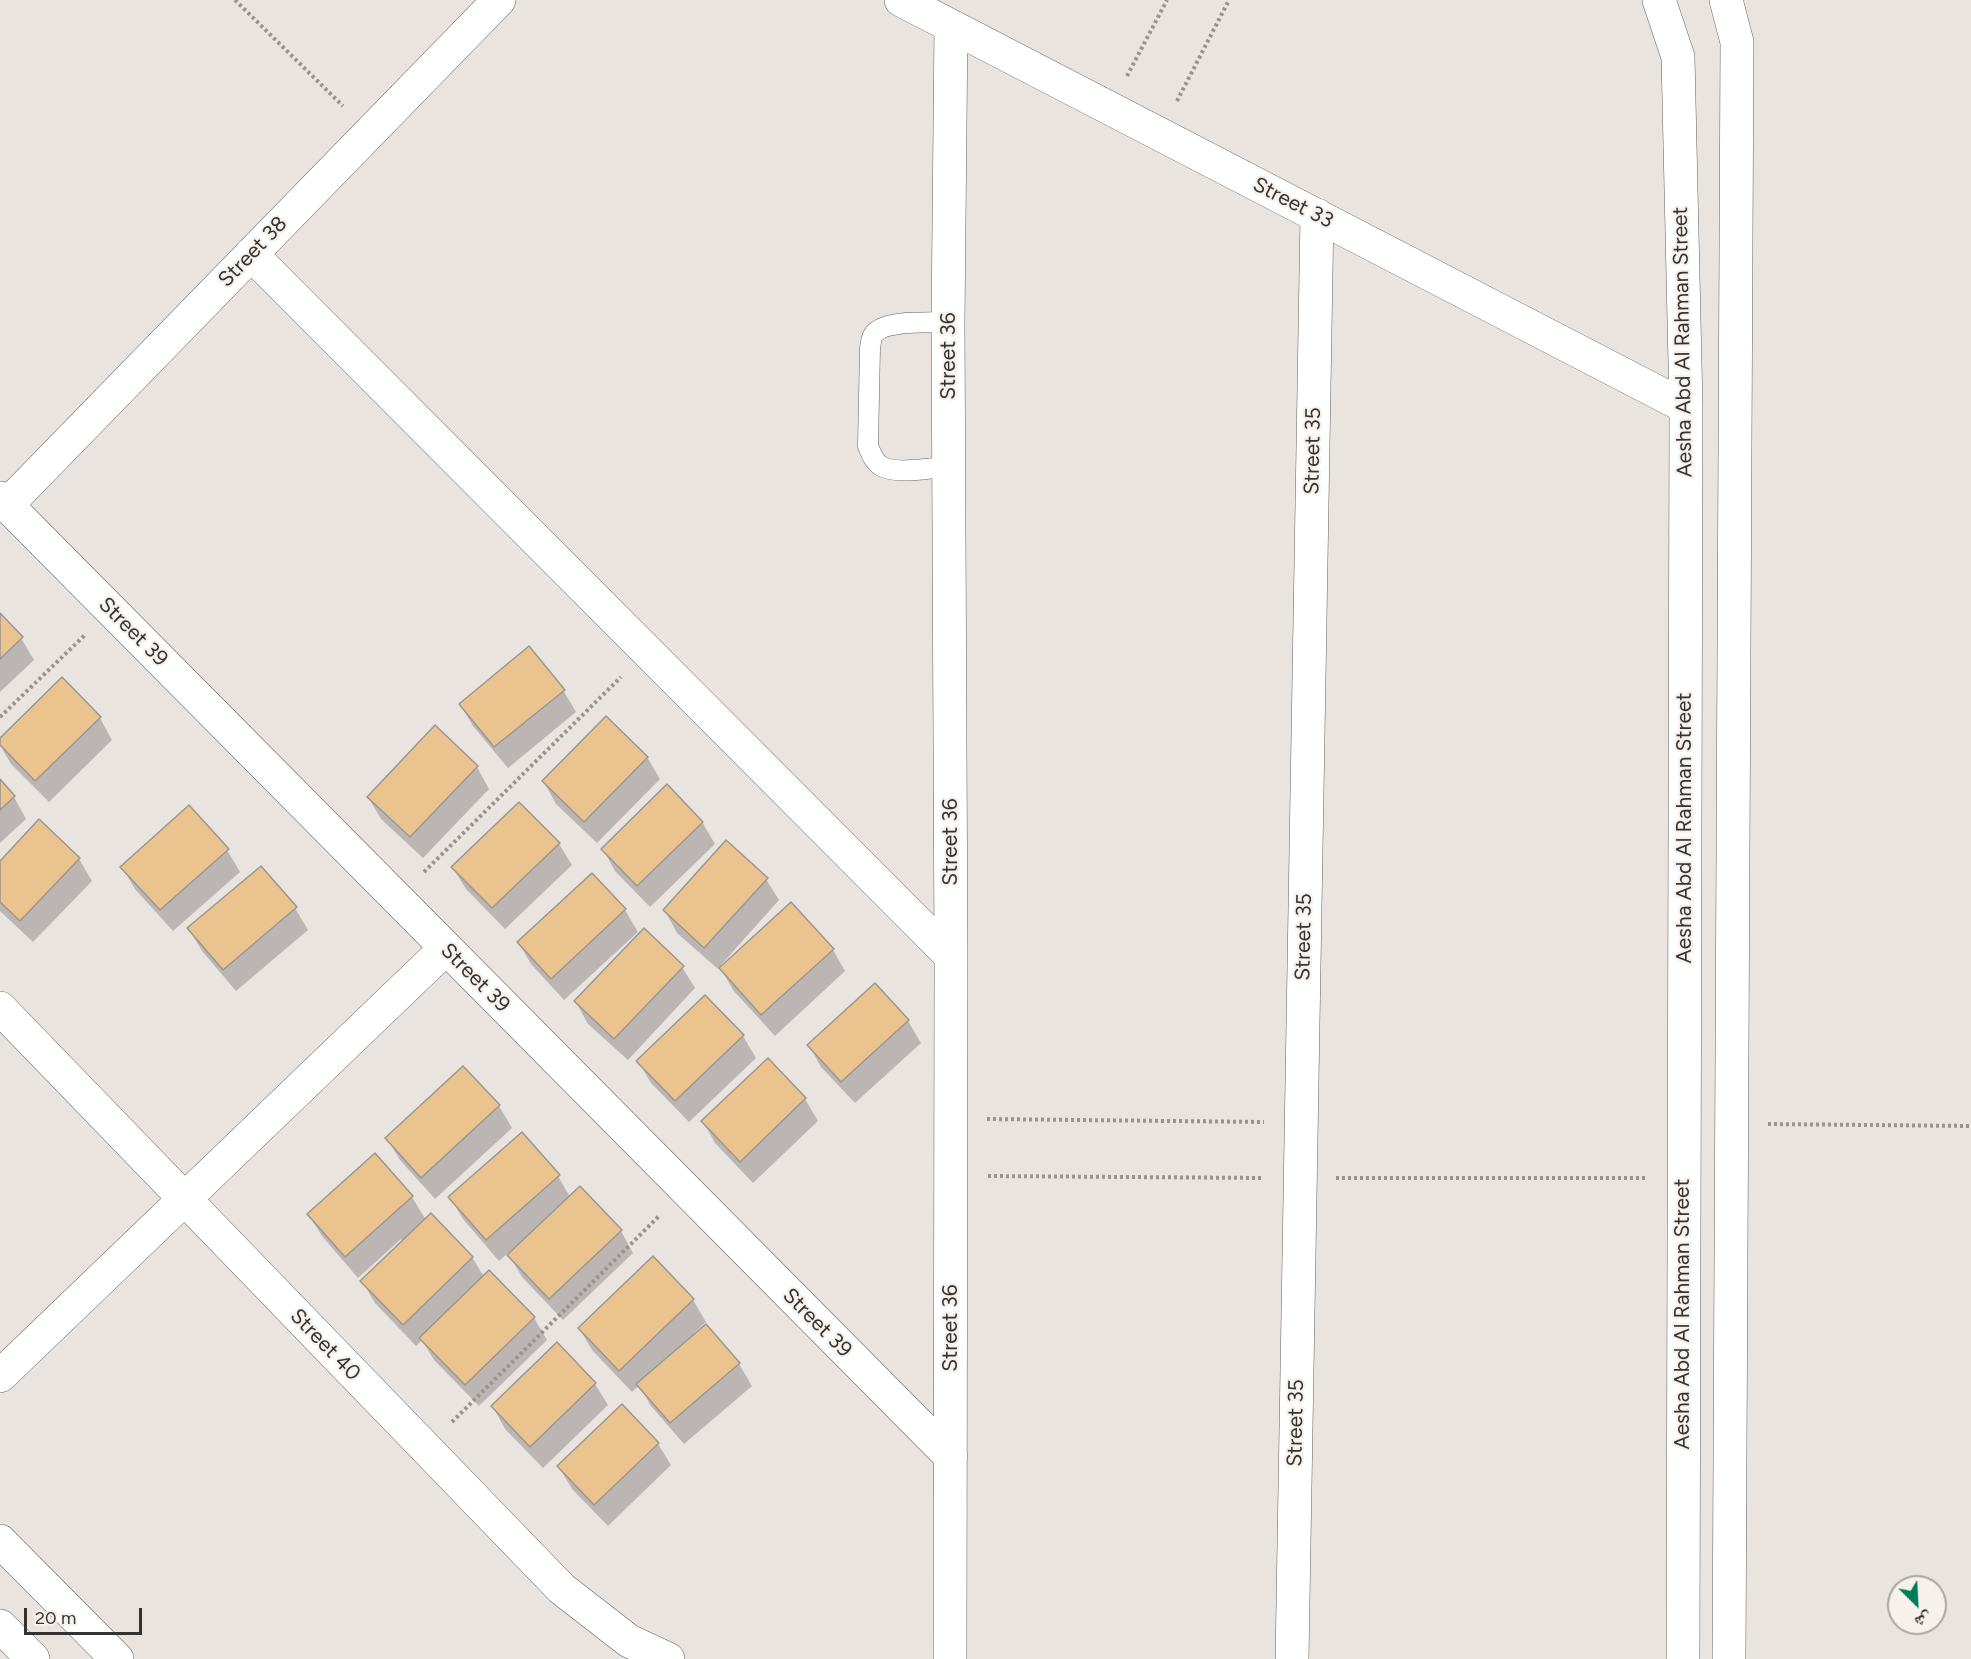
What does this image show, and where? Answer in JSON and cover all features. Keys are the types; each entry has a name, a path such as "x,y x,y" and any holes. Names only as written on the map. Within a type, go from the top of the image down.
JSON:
{"street":[{"name":"Street 38","path":"4,501 251,254 499,0"},
{"name":"Street 33","path":"901,0 1686,407"},
{"name":"Aesha Abd Al Rahman Street","path":"1659,0 1678,57 1686,407 1683,1659"},
{"path":"1726,0 1737,42 1730,1659"},
{"name":"Street 36","path":"950,1659 951,956 948,322 951,26"},
{"name":"Street 35","path":"1292,1659 1317,215"},
{"path":"251,254 951,956"},
{"name":"Street 39","path":"4,501 951,1458"},
{"path":"0,1376 446,948"},
{"name":"Street 40","path":"0,1008 562,1588 629,1641 668,1659"},
{"path":"0,1541 117,1659"},
{"path":"0,1626 33,1659"}],"lane":[{"path":"948,322 882,326 873,335 870,348 868,446 873,457 881,466 893,471 949,466"}],"path":[{"path":"235,0 369,132"},
{"path":"1110,108 1167,0"},
{"path":"1160,134 1229,0"},
{"path":"0,717 111,610"},
{"path":"397,899 648,651"},
{"path":"951,1118 1301,1123"},
{"path":"1732,1124 1971,1126"},
{"path":"426,1448 686,1189"}],"building":[{"path":"0,613 23,637 0,659"},
{"path":"529,646 565,690 494,747 459,704"},
{"path":"62,677 101,717 35,781 0,745 0,738"},
{"path":"606,716 648,757 584,822 542,781"},
{"path":"435,725 478,766 410,837 367,797"},
{"path":"0,779 15,796 0,810"},
{"path":"667,784 703,822 637,886 601,849"},
{"path":"519,802 560,843 492,908 451,867"},
{"path":"189,805 229,849 160,910 120,867"},
{"path":"39,819 80,858 20,921 0,902 0,861"},
{"path":"726,840 768,878 704,948 663,910"},
{"path":"261,866 297,907 223,970 187,928"},
{"path":"592,873 626,909 551,979 517,942"},
{"path":"791,902 834,949 761,1015 719,968"},
{"path":"644,928 684,966 614,1039 574,1001"},
{"path":"875,983 909,1020 841,1082 807,1045"},
{"path":"705,995 744,1035 675,1101 636,1061"},
{"path":"768,1058 806,1098 740,1162 701,1121"},
{"path":"463,1066 500,1105 421,1178 385,1138"},
{"path":"522,1132 560,1175 486,1240 448,1197"},
{"path":"375,1153 413,1196 345,1257 307,1214"},
{"path":"580,1186 622,1230 549,1299 507,1255"},
{"path":"431,1213 473,1257 403,1325 360,1281"},
{"path":"653,1256 694,1299 619,1371 578,1328"},
{"path":"489,1270 535,1317 465,1385 419,1338"},
{"path":"706,1324 740,1363 670,1423 636,1384"},
{"path":"557,1342 596,1383 530,1447 491,1406"},
{"path":"622,1404 659,1443 594,1505 557,1466"}]}
